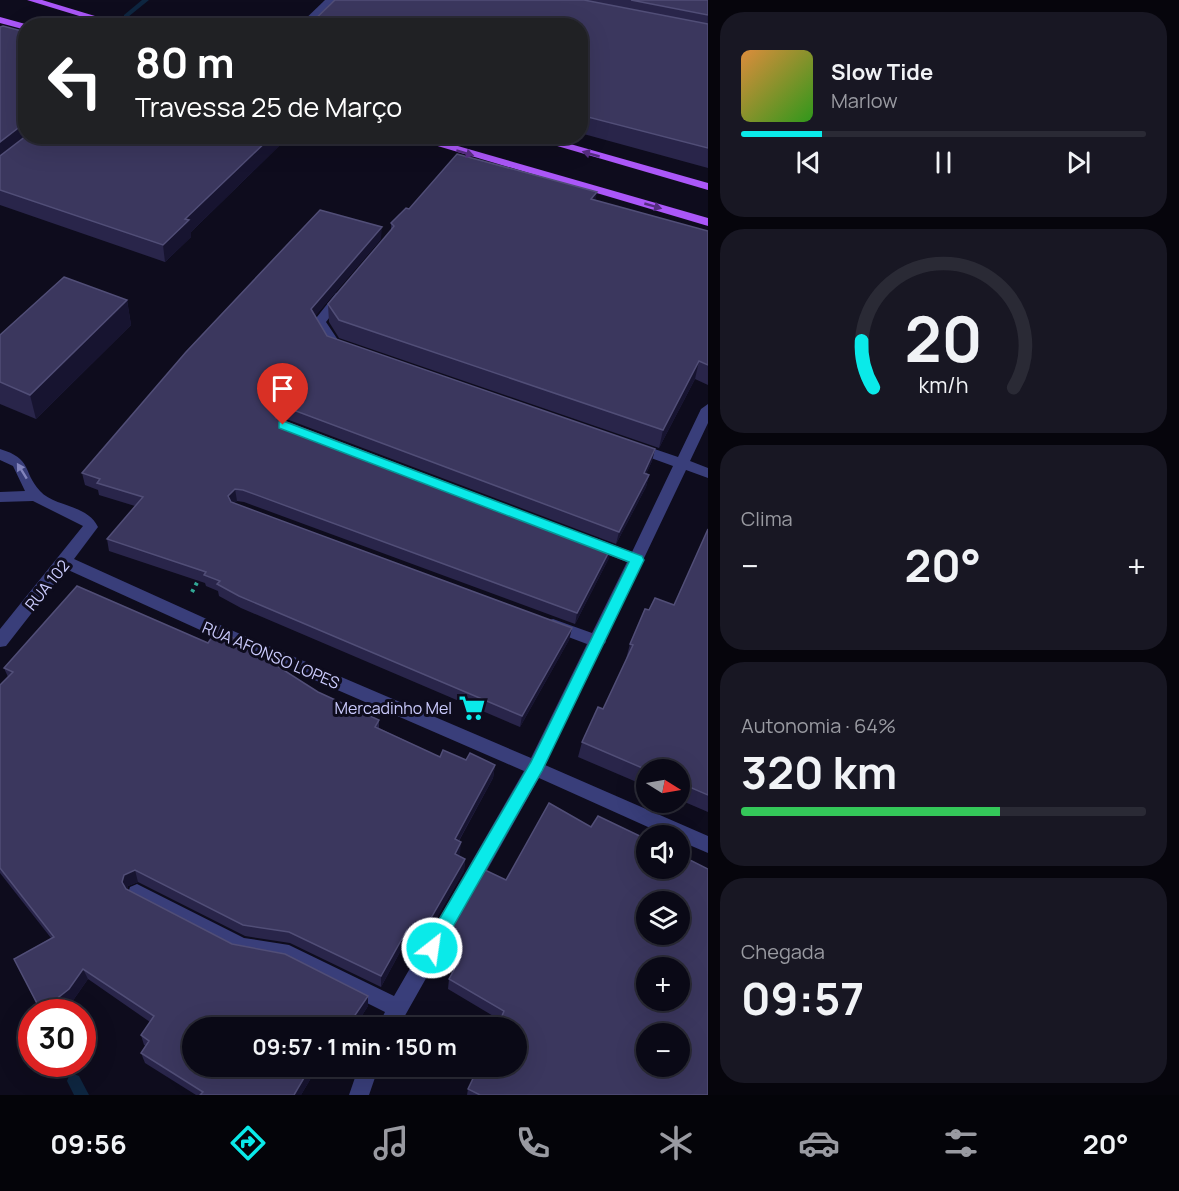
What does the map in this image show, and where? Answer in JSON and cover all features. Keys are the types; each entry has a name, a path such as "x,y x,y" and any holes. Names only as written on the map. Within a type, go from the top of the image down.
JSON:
{"main road":[{"path":"32,0 96,18"},
{"path":"2,22 18,25"},
{"path":"437,144 708,222"},
{"path":"556,144 708,187"}],"street":[{"path":"311,18 330,0"},
{"path":"349,286 319,322 333,343 356,350"},
{"path":"393,1017 536,766 638,560 708,409"},
{"path":"625,444 708,473"},
{"path":"0,454 18,463 35,496 0,497"},
{"name":"RUA 102","path":"0,641 66,562 91,527 88,520 35,496"},
{"path":"582,538 638,560"},
{"name":"RUA AFONSO LOPES","path":"66,562 179,616 536,766 708,845"},
{"path":"542,621 598,642"},
{"path":"137,893 242,947 289,954 398,1008"},
{"path":"359,1095 365,1077"}],"path":[{"path":"179,616 202,574"}],"building":[{"path":"335,0 584,0 708,24 708,148 588,117 588,18 316,18"},
{"path":"631,0 708,0 708,15"},
{"path":"0,27 18,30 18,128 0,142"},
{"path":"18,142 18,144 264,144 185,219 189,220 163,245 0,190 0,156"},
{"path":"457,154 597,192 591,199 708,231 708,365 699,361 663,430 339,320 328,304 391,230 394,226 391,223 406,208 409,209"},
{"path":"320,210 382,227 311,309 327,336 655,449 644,473 649,475 619,532 288,408 277,408 273,412 276,418 612,546 577,613 243,490 235,489 228,496 231,502 572,628 522,716 239,596 217,584 220,581 204,575 206,572 107,539 143,497 97,483 100,479 82,473 186,352"},
{"path":"64,277 127,300 30,395 0,382 0,335"},
{"path":"708,529 708,795 690,787 690,759 636,759 636,765 582,742 598,707 603,709 633,645 630,644 645,609 649,610 655,598 674,605"},
{"path":"77,586 208,643 218,628 318,692 379,720 375,727 440,757 443,750 466,760 470,753 495,765 455,839 461,842 455,854 465,859 420,937 407,930 381,976 289,932 243,925 135,870 124,875 122,882 126,889 232,944 285,954 368,996 354,1017 182,1017 182,1077 305,1077 294,1095 200,1095 203,1092 141,1053 149,1041 141,1035 154,1016 83,969 69,989 56,999 35,999 14,959 54,937 0,868 0,685 13,672 4,668"},
{"path":"549,803 591,827 598,816 636,834 636,879 690,879 690,860 708,869 708,1095 480,1095 468,1089 474,1077 527,1077 527,1017 502,1017 504,1011 449,979 461,957 441,947 485,870 506,880"}],"waterway":[{"path":"126,16 146,0"},
{"path":"74,1081 82,1095"}],"place":[{"name":"Mercadinho Mel","path":"472,708"}],"route":[{"path":"283,425 638,560 536,766 432,948"}]}
